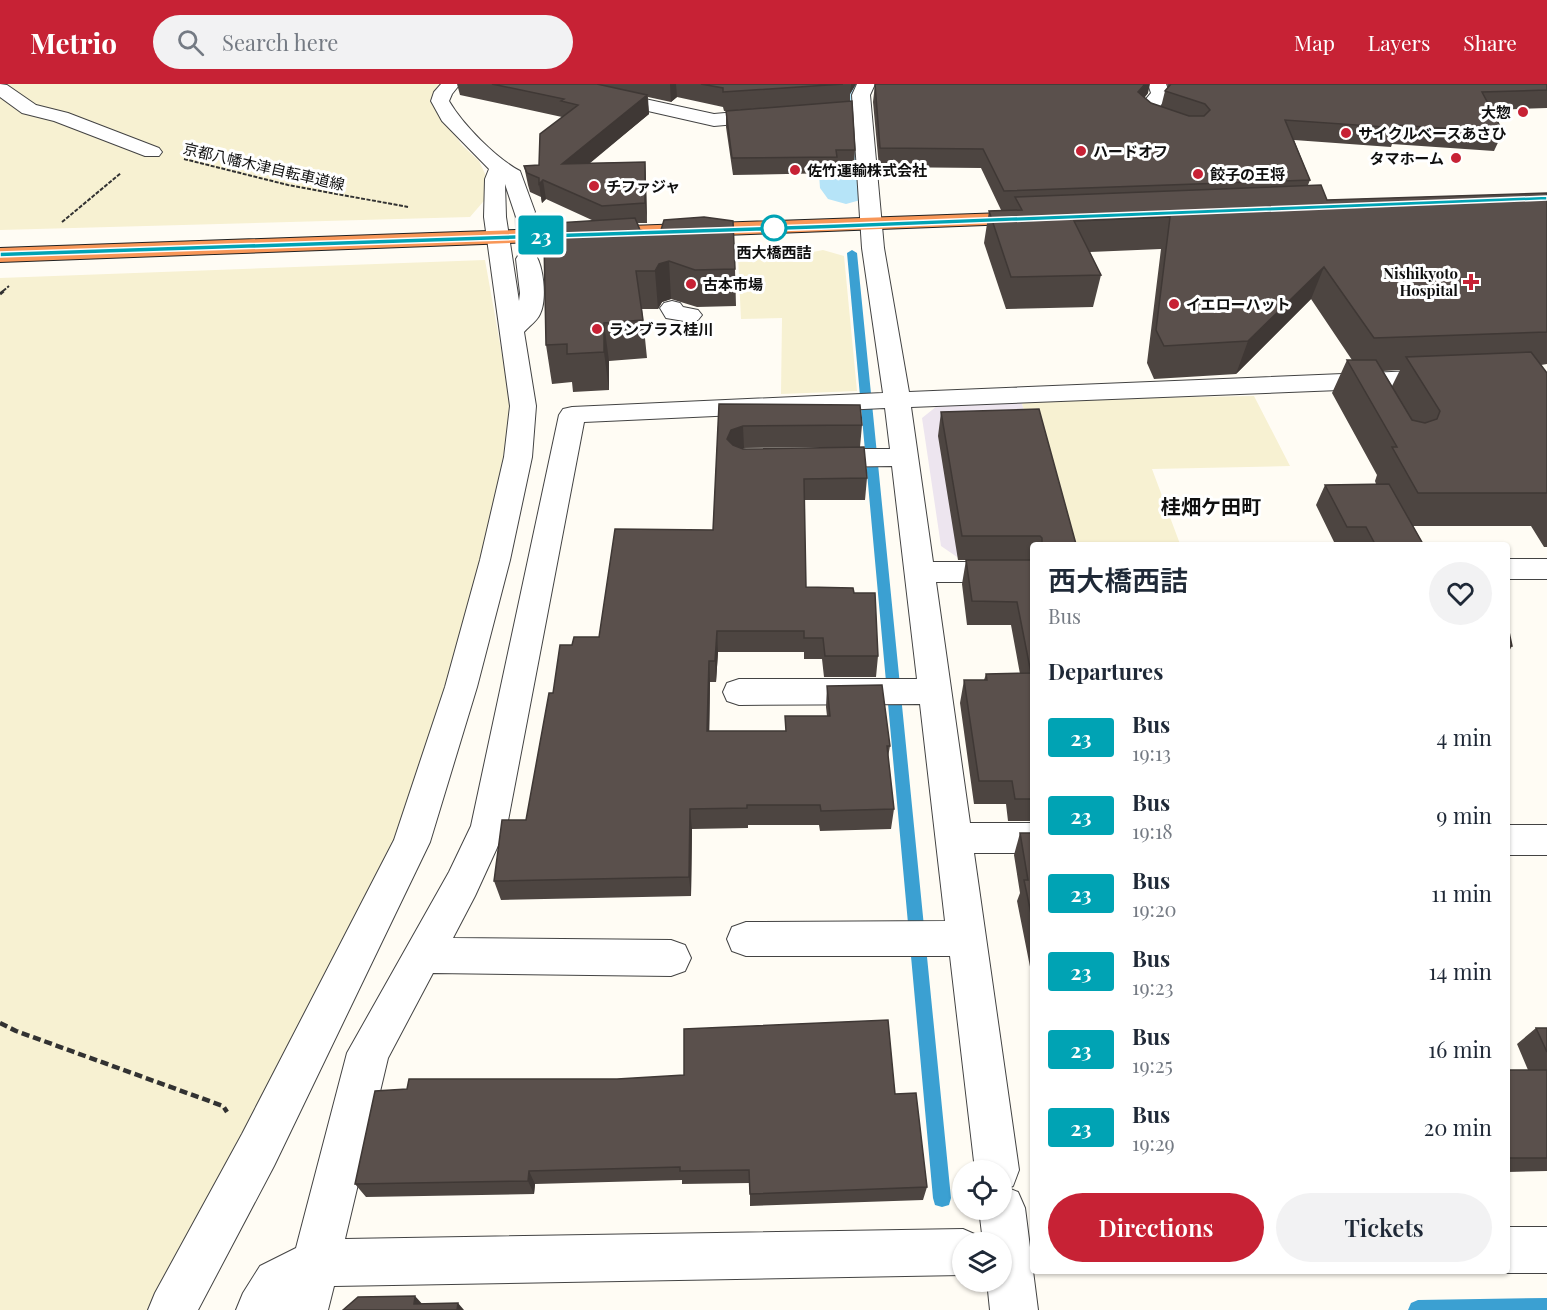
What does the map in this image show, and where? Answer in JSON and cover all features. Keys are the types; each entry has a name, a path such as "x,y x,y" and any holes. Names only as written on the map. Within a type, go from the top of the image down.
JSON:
{"highway":[{"path":"0,255 1049,217"}],"street":[{"path":"451,84 443,92 440,101 449,117 500,168 513,175 524,212"},
{"path":"551,84 714,120 794,114"},
{"path":"1157,84 1161,94 1145,111 1161,120 1192,129"},
{"path":"0,89 29,109 61,117 152,152"},
{"path":"640,103 655,90"},
{"path":"884,94 859,99 871,224 920,572 996,1160"},
{"path":"172,1310 258,1150 412,842 461,687 495,560 518,457 523,406 497,237 495,179 500,168"},
{"path":"648,232 652,255"},
{"path":"511,331 529,313 532,293 526,259"},
{"path":"304,1310 368,1053 462,884 489,826 572,415 1462,377"},
{"path":"1370,381 1386,409"},
{"path":"801,458 904,457"},
{"path":"1510,569 1547,569"},
{"path":"920,572 1030,572"},
{"path":"739,692 935,691"},
{"path":"954,838 1030,838"},
{"path":"1510,840 1547,840"},
{"path":"746,939 967,938"},
{"path":"422,955 671,958"},
{"path":"1510,1250 1547,1250"},
{"path":"260,1310 277,1283 316,1263 952,1252"},
{"path":"1012,1264 1014,1310"}],"path":[{"name":"京都八幡木津自転車道線","path":"152,152 163,152 255,178 413,208"},
{"path":"54,228 144,155 152,152"},
{"path":"0,1023 26,1035 222,1106 258,1150"}],"shaded area":[{"path":"0,84 447,84 436,109 462,145 479,161 488,180 489,195 470,217 0,230"},
{"path":"823,250 844,256 857,391 781,394 782,318 741,319 738,257 793,256"},
{"path":"485,260 512,411 472,616 398,845 158,1310 0,1310 0,278"},
{"path":"1254,396 1290,466 1152,469 1179,542 1062,542 1021,400"},
{"path":"1021,400 1062,542 1030,542 1030,545 960,559 941,546 922,418 937,406"}],"building":[{"path":"492,84 597,84 647,95 562,164 645,162 645,203 602,206 543,180 539,184 539,178 527,173 524,166 539,165 540,134 578,105 561,101 564,99"},
{"path":"701,84 843,84 723,92 723,88"},
{"path":"875,84 1145,84 1138,92 1151,103 1189,116 1204,116 1210,110 1205,104 1165,91 1171,84 1547,84 1547,90 1482,92 1503,132 1285,120 1310,180 1004,191 983,149 880,148"},
{"path":"852,101 855,150 836,150 837,157 732,158 726,111"},
{"path":"1321,185 1327,200 1547,193 1547,332 1374,338 1324,267 1248,341 1164,346 1156,330 1170,217 1074,221 1101,275 1011,277 989,211 1022,210 1015,197"},
{"path":"704,217 733,221 735,269 695,270 669,261 659,264 655,271 636,271 643,320 604,323 604,352 567,354 567,344 546,345 544,241 557,240 557,223 635,218 640,230 651,233 661,230 664,220"},
{"path":"1531,352 1547,373 1547,493 1418,493 1392,447 1397,447 1347,360 1376,360 1412,420 1425,423 1437,419 1440,411 1406,357"},
{"path":"719,404 860,405 862,425 743,426 731,430 727,439 733,445 743,449 864,447 867,478 804,479 806,587 853,588 854,593 875,593 878,656 825,656 823,638 804,638 804,631 717,631 715,661 709,661 707,731 786,731 785,716 830,716 827,686 882,685 890,746 887,746 894,809 821,811 820,805 747,805 747,808 690,809 689,877 494,881 502,820 526,820 549,693 553,693 560,645 572,645 574,637 599,637 615,529 713,530"},
{"path":"1039,409 1075,542 1042,542 1040,536 962,536 941,412"},
{"path":"1389,484 1422,542 1374,542 1366,527 1347,527 1325,485"},
{"path":"966,560 1030,560 1030,668 1017,602 972,601"},
{"path":"1030,673 1030,799 1015,799 1012,781 979,781 964,680 987,680 986,674"},
{"path":"1020,833 1030,833 1030,909 1024,880 1028,880"},
{"path":"888,1020 895,1094 916,1093 927,1187 750,1194 749,1170 680,1171 680,1167 529,1171 528,1181 355,1184 375,1091 407,1089 409,1079 617,1079 684,1075 684,1029"},
{"path":"1536,1028 1547,1028 1547,1052"},
{"path":"1510,1070 1547,1070 1547,1158 1510,1158"},
{"path":"415,1296 414,1304 458,1303 457,1310 343,1310 358,1297"}],"waterway":[{"path":"839,84 836,91 846,188"},
{"path":"852,253 942,1198"},
{"path":"1418,1310 1547,1308"}],"tunnel":[{"path":"524,212 527,259"}],"bus line":[{"name":"23","path":"0,255 474,237 828,227 1547,198"}],"place":[{"name":"大惣","path":"1523,112"},
{"name":"サイクルベースあさひ","path":"1346,133"},
{"name":"ハードオフ","path":"1081,151"},
{"name":"タマホーム","path":"1456,158"},
{"name":"佐竹運輸株式会社","path":"795,170"},
{"name":"餃子の王将","path":"1198,174"},
{"name":"チファジャ","path":"594,186"},
{"name":"西大橋西詰","path":"774,228"},
{"name":"Nishikyoto Hospital","path":"1471,282"},
{"name":"古本市場","path":"691,284"},
{"name":"イエローハット","path":"1174,304"},
{"name":"ランブラス桂川","path":"597,329"}],"district":[{"name":"桂畑ケ田町","path":"1211,505"}]}
